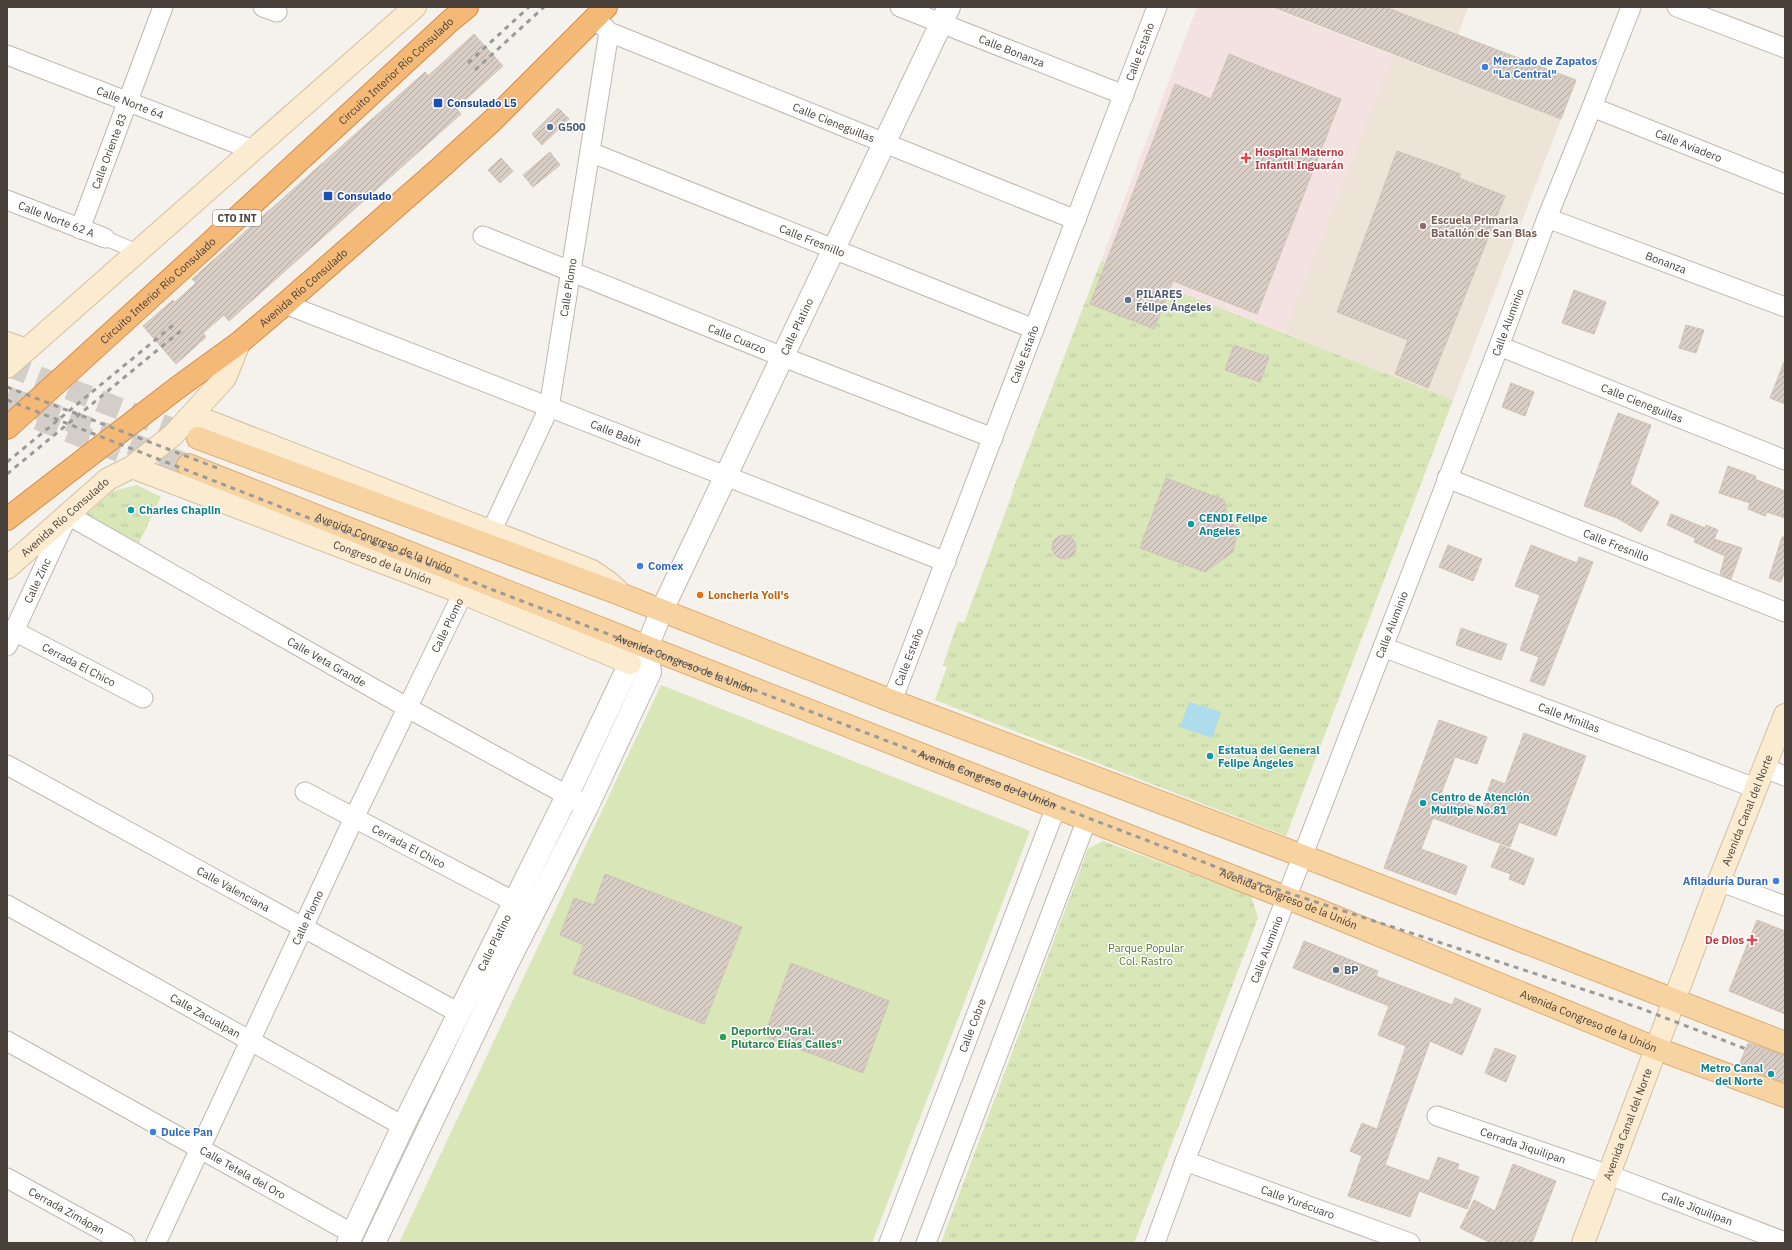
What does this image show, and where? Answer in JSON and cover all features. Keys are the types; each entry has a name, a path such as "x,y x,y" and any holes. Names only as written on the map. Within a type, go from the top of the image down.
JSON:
{"highway":[{"name":"Circuito Interior Río Consulado","path":"7,428 467,7"},
{"name":"Avenida Río Consulado","path":"239,343 439,169 604,19"},
{"path":"7,519 177,388 239,343"}],"main road":[{"path":"7,367 16,347 138,252 415,7"},
{"name":"Avenida Río Consulado","path":"7,568 108,479 132,467 172,435 192,415 224,378 239,343"},
{"path":"192,415 592,571 608,582 620,594"},
{"path":"198,438 662,610 892,701 1303,856 1785,1043"},
{"name":"Congreso de la Unión","path":"132,467 463,593 630,663"},
{"name":"Avenida Congreso de la Unión","path":"186,471 1087,819 1287,898 1655,1048 1785,1096"},
{"name":"Avenida Canal del Norte","path":"1583,1243 1655,1048 1755,788 1785,715"}],"street":[{"name":"Calle Oriente 83","path":"80,229 163,7"},
{"name":"Calle Bonanza","path":"900,7 945,16 1124,95"},
{"name":"Calle Estaño","path":"892,701 1157,7"},
{"name":"Calle Aluminio","path":"1155,1243 1184,1161 1287,898 1547,218 1631,7"},
{"path":"1677,7 1785,48"},
{"name":"Calle Platino","path":"350,1238 513,901 567,796 630,663 647,648 662,610 945,16"},
{"name":"Calle Cieneguillas","path":"604,19 884,144 1076,220"},
{"name":"Calle Plomo","path":"491,532 549,408 590,152 604,19"},
{"name":"Calle Norte 64","path":"7,55 253,150"},
{"name":"Calle Aviadero","path":"1592,107 1785,184"},
{"name":"Calle Fresnillo","path":"590,152 1034,329"},
{"name":"Calle Norte 62 A","path":"7,200 105,238"},
{"name":"Bonanza","path":"1547,218 1785,307"},
{"name":"Calle Cuarzo","path":"483,236 782,357 993,438"},
{"path":"105,238 138,252"},
{"name":"Calle Babit","path":"285,304 946,562"},
{"name":"Calle Cieneguillas","path":"1499,346 1785,460"},
{"name":"Calle Fresnillo","path":"1448,478 1785,612"},
{"name":"Calle Zinc","path":"11,638 68,515"},
{"name":"Calle Veta Grande","path":"68,515 408,708 587,807"},
{"name":"Calle Plomo","path":"156,1243 354,818 463,593"},
{"name":"Cerrada El Chico","path":"11,638 143,698"},
{"name":"Calle Minillas","path":"1383,647 1755,788"},
{"name":"Calle Platino","path":"374,1243 507,964 587,807 650,672 647,648"},
{"name":"Calle Valenciana","path":"7,765 459,1013"},
{"path":"1764,768 1785,776"},
{"name":"Cerrada El Chico","path":"305,792 513,901"},
{"name":"Calle Cobre","path":"889,1243 1056,807"},
{"path":"926,1243 1087,819"},
{"path":"1719,881 1785,906"},
{"name":"Calle Zacualpan","path":"7,905 403,1126"},
{"name":"Calle Tetela del Oro","path":"7,1041 199,1149 350,1238"},
{"name":"Cerrada Jiquilipan","path":"1438,1116 1609,1176"},
{"name":"Calle Yurécuaro","path":"1184,1161 1410,1243"},
{"name":"Calle Jiquilipan","path":"1609,1176 1785,1242"},
{"name":"Cerrada Zimápan","path":"7,1178 125,1243"}],"shaded area":[{"name":"Hospital Materno Infantil Inguarán","path":"1197,7 1269,7 1393,55 1284,333 1101,261"},
{"path":"1385,7 1468,7 1458,35"},
{"name":"Escuela Primaria Batallón de San Blas","path":"1393,55 1561,119 1453,400 1284,333"}],"green space":[{"path":"1101,261 1453,400 1286,836 935,700 947,667 943,665 958,621 964,623 1012,492"},
{"path":"137,485 161,497 139,543 84,516 113,491"},
{"name":"Deportivo \"Gral. Plutarco Elías Calles\"","path":"661,685 1030,831 872,1243 399,1243"},
{"name":"Parque Popular Col. Rastro","path":"1103,841 1251,896 1258,918 1134,1243 941,1243 1088,849"}],"water":[{"path":"1189,702 1221,712 1212,738 1180,727"}],"building":[{"name":"Mercado de Zapatos \"La Central\"","path":"1273,7 1385,7 1576,80 1561,119"},
{"path":"474,34 503,66 456,108 461,114 229,321 224,315 203,333 206,337 176,364 143,326 173,300 175,302 196,283 192,279 425,72 428,76"},
{"name":"Hospital Materno Infantil Inguarán","path":"1229,54 1341,99 1257,314 1173,281 1154,329 1090,304 1175,84 1211,99"},
{"name":"G500","path":"558,108 569,119 542,145 532,134"},
{"path":"1397,151 1461,174 1459,178 1505,196 1428,388 1395,374 1408,340 1337,312"},
{"name":"G500","path":"550,152 560,165 533,187 523,175"},
{"path":"501,158 513,171 500,183 488,170"},
{"path":"1574,290 1606,302 1594,334 1562,323"},
{"path":"1686,325 1704,330 1696,353 1679,348"},
{"path":"1234,345 1269,357 1260,382 1225,370"},
{"path":"1785,362 1785,404 1770,398"},
{"path":"1511,383 1534,392 1525,416 1502,407"},
{"path":"1618,413 1651,425 1630,484 1659,502 1641,532 1617,518 1584,506"},
{"path":"1728,466 1756,476 1755,479 1785,491 1785,518 1767,512 1765,516 1748,509 1750,503 1719,493"},
{"name":"CENDI Felipe Angeles","path":"1166,478 1224,500 1228,519 1238,528 1233,552 1205,572 1140,548"},
{"path":"1671,514 1705,528 1706,525 1718,530 1714,539 1742,548 1731,579 1720,574 1725,556 1694,542 1695,538 1667,525"},
{"path":"1064,535 1072,539 1076,547 1072,555 1064,559 1056,555 1052,547 1056,539"},
{"path":"1782,537 1785,537 1785,570 1781,582 1769,578"},
{"path":"1448,545 1482,559 1473,581 1439,567"},
{"path":"1531,545 1577,563 1579,557 1593,562 1544,686 1530,681 1539,657 1520,650 1540,595 1515,586"},
{"path":"1461,628 1507,644 1501,660 1456,645"},
{"path":"1439,720 1487,737 1477,764 1455,757 1441,794 1481,809 1492,779 1505,784 1524,733 1586,756 1556,836 1519,822 1510,847 1433,818 1421,849 1467,866 1456,895 1384,868"},
{"path":"1500,845 1534,859 1524,885 1509,879 1511,874 1491,867"},
{"path":"605,874 742,927 704,1024 573,974 584,945 560,935 574,898 594,905"},
{"path":"1757,920 1785,931 1785,1014 1729,991"},
{"path":"1304,941 1378,971 1376,976 1452,1005 1455,998 1481,1009 1462,1055 1430,1041 1385,1165 1429,1181 1438,1157 1459,1164 1457,1169 1479,1177 1467,1209 1419,1191 1410,1217 1348,1196 1362,1156 1350,1151 1362,1123 1377,1129 1406,1046 1378,1035 1389,1006 1293,968"},
{"path":"791,963 889,1001 863,1073 764,1036"},
{"name":"Metro Canal del Norte","path":"1748,1043 1785,1055 1785,1083 1751,1070 1740,1063"},
{"path":"1495,1048 1516,1056 1506,1082 1485,1073"},
{"path":"1513,1164 1556,1181 1532,1243 1491,1243 1460,1228 1474,1200 1495,1211"}],"tunnel":[{"path":"7,365 193,437"},
{"path":"7,397 188,465"},
{"path":"7,407 157,466"}],"railway":[{"path":"468,63 529,7"},
{"path":"475,70 544,7"},
{"path":"7,462 177,322"},
{"path":"7,474 183,329"},
{"path":"7,387 217,468"},
{"path":"7,400 501,593 1258,883 1637,1007 1746,1049"}],"place":[{"name":"Mercado de Zapatos \"La Central\"","path":"1485,67"},
{"name":"Consulado L5","path":"438,103"},
{"name":"G500","path":"550,127"},
{"name":"Hospital Materno Infantil Inguarán","path":"1246,158"},
{"name":"Consulado","path":"328,196"},
{"name":"Escuela Primaria Batallón de San Blas","path":"1423,226"},
{"name":"PILARES Félipe Ángeles","path":"1128,300"},
{"name":"Charles Chaplin","path":"131,510"},
{"name":"CENDI Felipe Angeles","path":"1191,524"},
{"name":"Comex","path":"640,566"},
{"name":"Loncheria Yoli's","path":"700,595"},
{"name":"Estatua del General Felipe Ángeles","path":"1210,756"},
{"name":"Centro de Atención Mulitple No.81","path":"1423,803"},
{"name":"Afiladuría Duran","path":"1776,881"},
{"name":"De Dios","path":"1752,940"},
{"name":"BP","path":"1336,970"},
{"name":"Deportivo \"Gral. Plutarco Elías Calles\"","path":"723,1037"},
{"name":"Metro Canal del Norte","path":"1771,1074"},
{"name":"Dulce Pan","path":"153,1132"}]}
